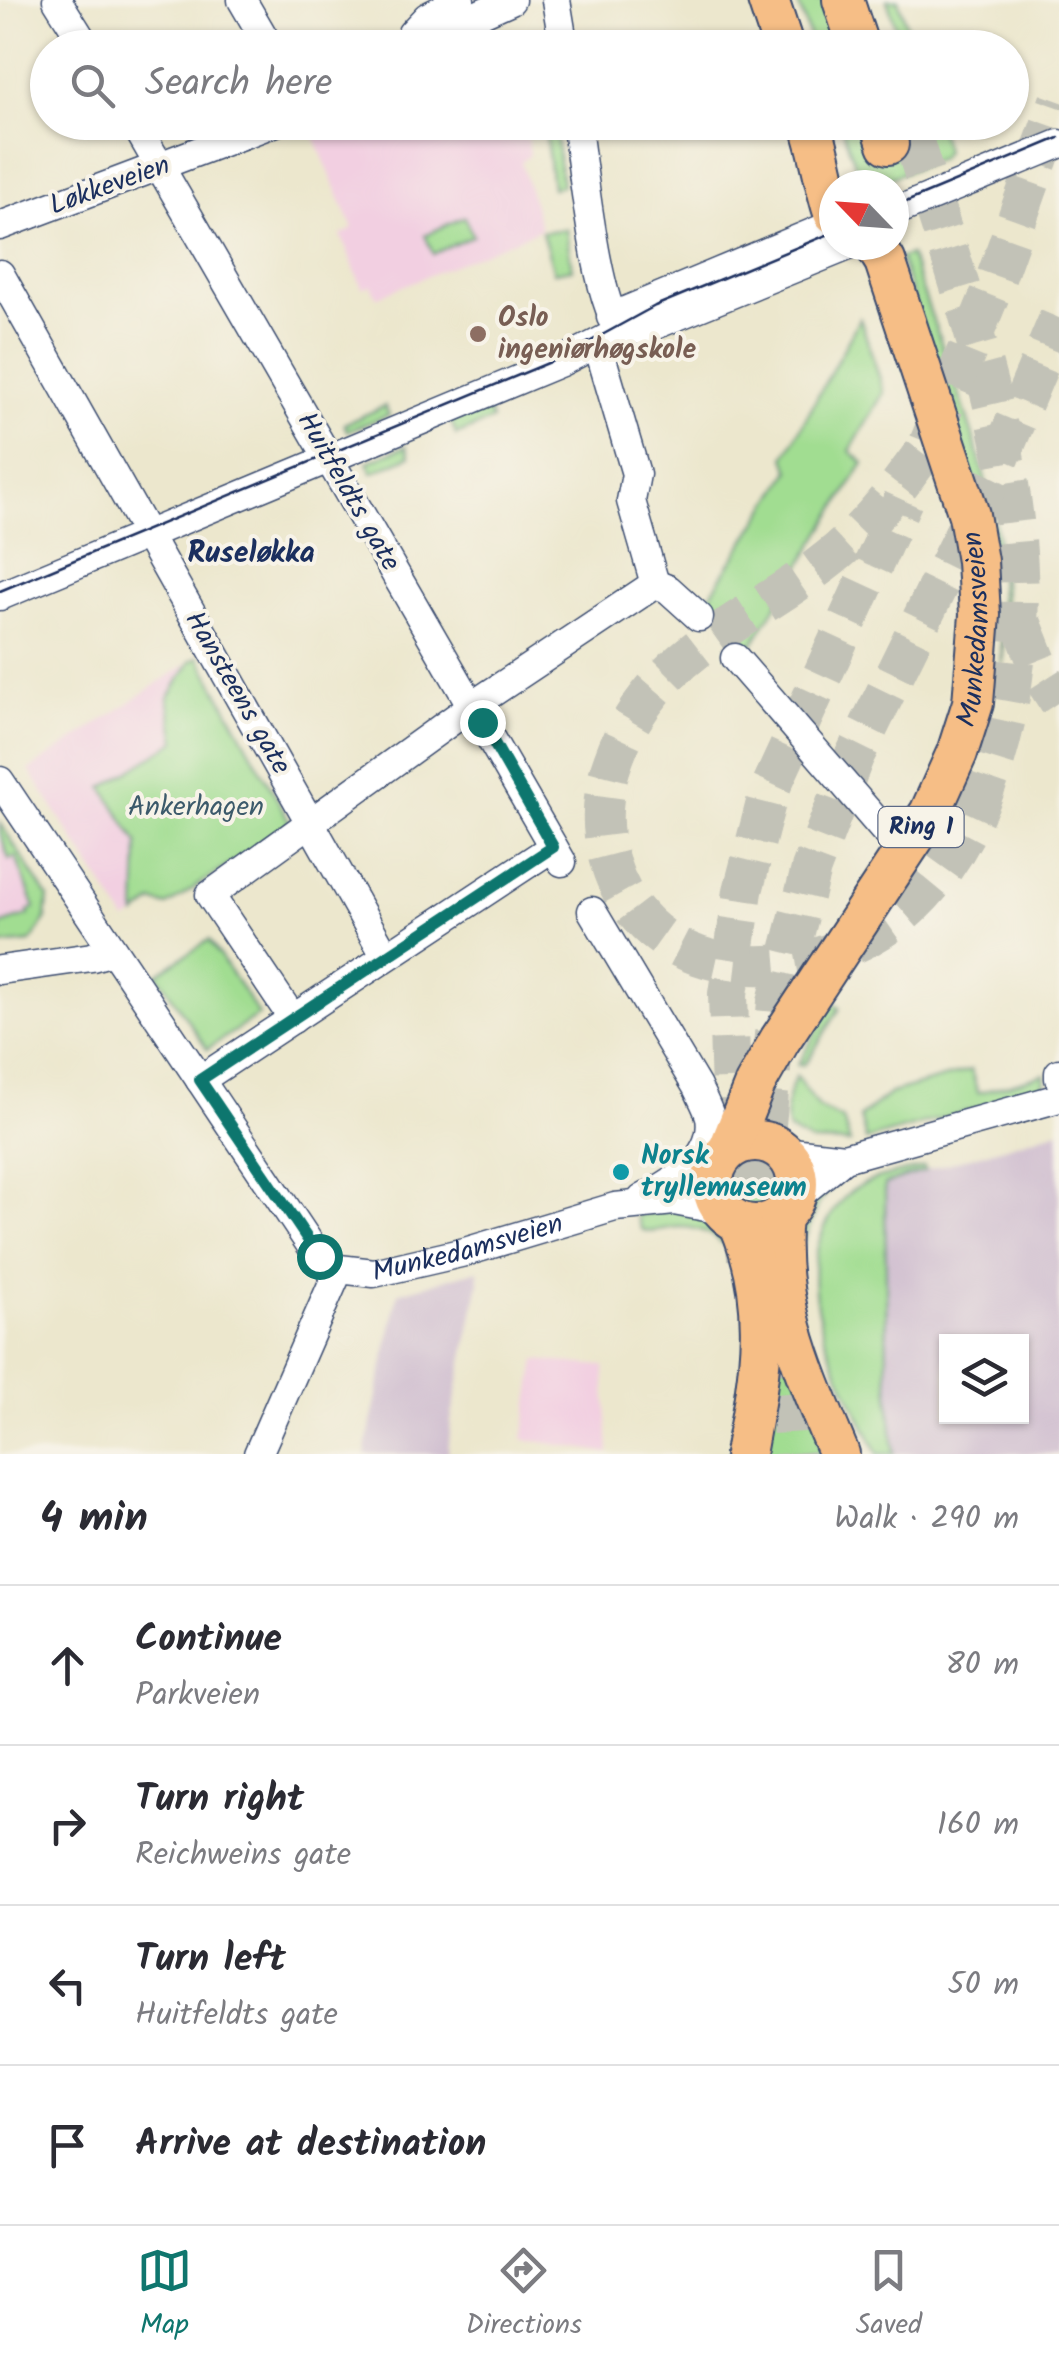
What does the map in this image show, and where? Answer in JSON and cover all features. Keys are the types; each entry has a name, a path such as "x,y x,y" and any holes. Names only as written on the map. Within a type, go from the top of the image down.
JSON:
{"highway":[{"path":"768,0 778,30"},
{"path":"843,0 861,30"},
{"path":"868,0 869,30"},
{"name":"Munkedamsveien","path":"722,1159 755,1084 780,1040 930,813 966,727 978,672 980,603 970,515 884,260"},
{"name":"Munkedamsveien","path":"779,1148 776,1102 780,1083 848,940"},
{"path":"745,1454 763,1344 751,1254 714,1194 722,1159 746,1141 779,1148 795,1168 797,1189 787,1208 780,1262 790,1331 839,1454"},
{"path":"731,1216 754,1225 787,1208"}],"street":[{"path":"57,0 76,30"},
{"path":"242,0 260,30"},
{"path":"414,30 426,18 460,0"},
{"path":"444,30 511,0"},
{"path":"556,0 561,30"},
{"name":"Huitfeldts gate","path":"145,140 557,854 384,955"},
{"name":"Løkkeveien","path":"0,226 229,140"},
{"path":"579,140 603,289 617,323"},
{"path":"909,206 1059,144"},
{"path":"0,596 575,356 617,323 819,231"},
{"path":"617,323 643,330 819,258"},
{"name":"Hansteens gate","path":"0,274 384,955"},
{"path":"602,359 636,474 631,501 655,584"},
{"path":"655,584 668,589 700,618"},
{"path":"292,1019 210,895 472,706 655,584"},
{"path":"735,658 905,850"},
{"path":"0,780 310,1244 319,1256 338,1268"},
{"path":"592,911 697,1087 710,1118 708,1136 691,1167 668,1186 632,1205"},
{"path":"0,970 92,958 113,951"},
{"path":"200,1080 384,955"},
{"path":"779,1148 844,1158 1059,1098"},
{"path":"787,1208 844,1158"},
{"name":"Munkedamsveien","path":"674,1201 722,1159"},
{"name":"Munkedamsveien","path":"258,1454 338,1268 364,1273 404,1268 615,1207 674,1201 731,1216"}],"shaded area":[{"path":"316,140 528,140 530,155 521,162 541,229 376,297 371,285 362,288 341,235 353,229"},
{"path":"191,661 168,698 176,741 104,788 138,843 136,915 126,921 29,770"},
{"path":"0,823 48,897 46,919 31,942 0,945"},
{"path":"1059,1130 1059,1454 894,1454 887,1371 885,1183"},
{"path":"478,1270 479,1283 448,1454 365,1454 398,1293"},
{"path":"536,1360 604,1366 609,1453 523,1439"}],"green space":[{"path":"797,0 831,0 841,30 807,30"},
{"path":"887,0 898,0 908,30 897,30"},
{"path":"546,140 557,140 562,186 552,188"},
{"path":"846,140 877,140 880,147 903,140 942,140 945,151 940,158 909,171 857,170"},
{"path":"464,217 473,236 433,254 425,235"},
{"path":"566,229 572,269 554,272 542,232"},
{"path":"909,255 963,405 992,508 1001,559 1002,665 999,561 901,260 909,260"},
{"path":"860,318 884,392 850,451 864,463 750,648 707,600 790,471 785,457"},
{"path":"485,404 492,420 456,435 450,418"},
{"path":"385,406 389,415 347,431 344,424"},
{"path":"406,446 410,456 372,473 368,462"},
{"name":"Ankerhagen","path":"199,657 291,824 167,906 154,902 136,915 138,843 103,788 176,741 168,698 191,661"},
{"path":"0,823 48,897 46,919 31,942 0,945 0,925 29,915 28,911 35,908 16,857 9,859"},
{"path":"209,940 259,1015 207,1049 157,974"},
{"path":"832,1003 840,1008 808,1060 798,1065"},
{"path":"971,1070 978,1093 1044,1074 1045,1081 1041,1090 866,1140 860,1117 891,1093"},
{"path":"796,1076 819,1108 843,1120 850,1143 811,1142 789,1130 787,1103"},
{"path":"754,1161 770,1168 777,1184 770,1200 754,1207 738,1200 731,1184 738,1168"},
{"path":"924,1167 925,1171 885,1184 887,1371 894,1454 878,1454 826,1340 814,1280 817,1250 828,1221 848,1193 873,1180"},
{"path":"856,1168 819,1203 797,1258 799,1225 808,1201 826,1183"},
{"path":"674,1210 716,1223 730,1250 708,1233 691,1228 644,1231 636,1215"},
{"path":"759,1271 830,1454 750,1454"}],"tunnel":[{"path":"929,443 991,292 1059,101"},
{"path":"913,140 986,377 1012,501 1018,625 1001,738 976,811 959,845 913,904 877,932 836,951 791,963 745,965 701,957 663,938 631,907 610,863 603,812 613,761 651,692 677,666 844,546 882,506 927,448"},
{"path":"778,1251 766,1125 777,1002 811,869 854,757 994,472 1059,318"},
{"path":"747,1258 732,1126 728,994 743,891 769,791 903,500"},
{"path":"1022,624 1044,679 1059,702"},
{"path":"786,1333 794,1454"}],"tram line":[{"path":"909,201 1059,138"},
{"path":"0,591 560,358 655,306 819,238"}],"place":[{"name":"Oslo ingeniørhøgskole","path":"478,334"},
{"name":"Norsk tryllemuseum","path":"621,1172"}],"district":[{"name":"Ruseløkka","path":"251,554"}],"route":[{"path":"319,1256 200,1080 553,847 482,722"}]}
